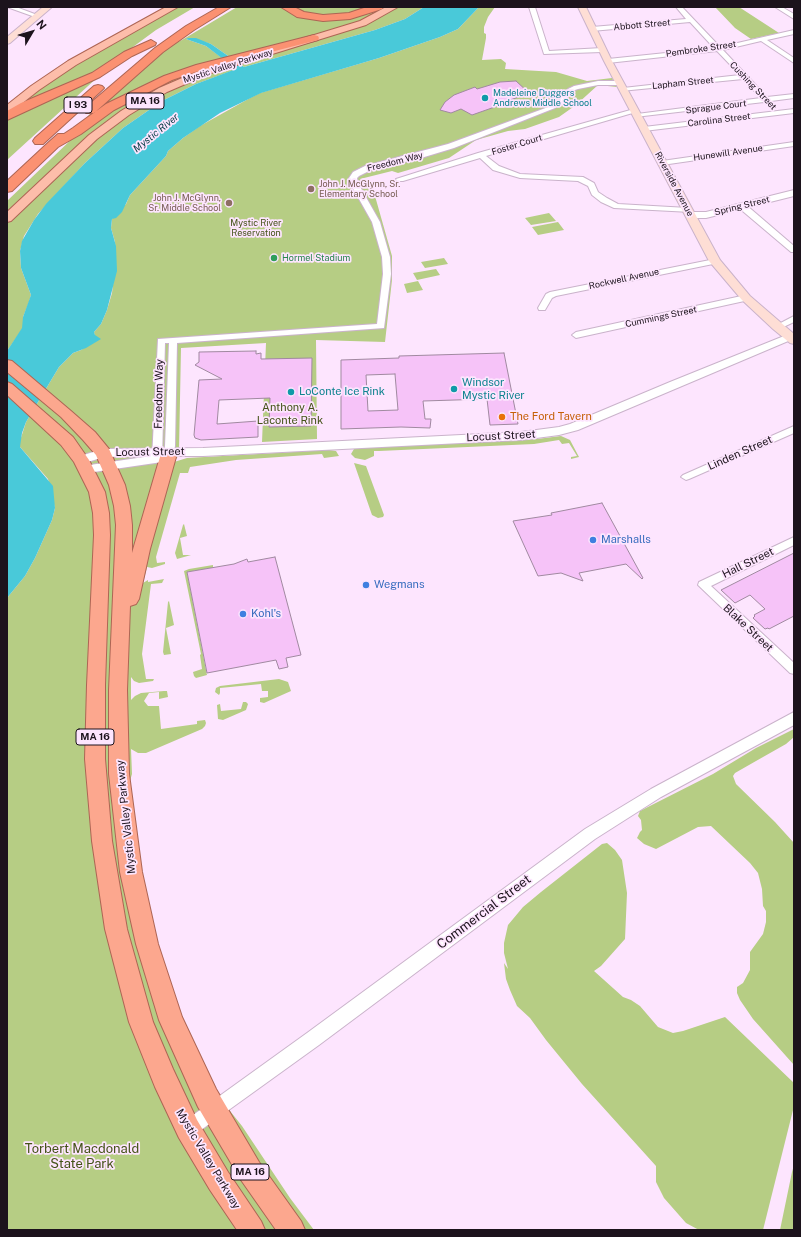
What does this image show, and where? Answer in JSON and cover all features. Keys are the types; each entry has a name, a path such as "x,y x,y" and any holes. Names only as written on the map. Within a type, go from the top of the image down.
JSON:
{"highway":[{"name":"I 93","path":"29,150 113,74 151,42 208,7"},
{"name":"I 93","path":"7,188 148,58 179,35 226,7"},
{"path":"286,7 301,15 323,18 350,16 378,7"},
{"path":"53,145 77,131 110,107 168,78 219,62 314,38"},
{"path":"7,116 24,106 96,75 128,54 151,42"},
{"name":"Mystic Valley Parkway","path":"7,364 82,428 95,462 97,492 101,513 96,759 100,824 106,875 120,947 141,1022 161,1072 188,1130 219,1181 252,1230"},
{"name":"Mystic Valley Parkway","path":"7,387 67,441 95,462 119,492 124,519 119,644 119,774 134,890 147,944 164,1001 188,1060 213,1111 250,1171 292,1230"},
{"path":"119,644 163,454"}],"main road":[{"path":"8,39 48,7"},
{"path":"7,110 35,88 78,59 117,36 173,7"},
{"name":"Mystic Valley Parkway","path":"7,218 87,142 118,118 152,96 178,82 198,74 363,23 393,7"},
{"name":"Riverside Avenue","path":"582,7 602,50 714,260 746,298 776,327 792,338"}],"street":[{"path":"10,7 37,16"},
{"path":"532,7 546,53 602,50"},
{"name":"Cushing Street","path":"679,7 743,77 779,112"},
{"path":"778,7 794,17"},
{"name":"Abbott Street","path":"592,29 691,20"},
{"name":"Pembroke Street","path":"608,61 718,49 794,32"},
{"path":"762,39 794,61"},
{"name":"Lapham Street","path":"622,87 743,77"},
{"name":"Freedom Way","path":"163,454 161,341 381,326 387,274 385,252 376,222 354,183 353,178 356,174 368,168 418,156 451,146 553,107 561,102 570,90 576,87 598,83 622,87"},
{"name":"Sprague Court","path":"636,114 794,96"},
{"name":"Carolina Street","path":"644,129 794,111"},
{"name":"Foster Court","path":"400,179 636,114"},
{"name":"Hunewill Avenue","path":"662,163 794,144"},
{"path":"481,156 487,162 508,174 580,179 591,185 595,193 604,200 617,206 689,212"},
{"name":"Spring Street","path":"689,212 706,215 794,193"},
{"path":"742,206 794,250"},
{"name":"Rockwell Avenue","path":"542,308 549,296 553,294 621,278 714,260"},
{"name":"Cummings Street","path":"576,335 746,298"},
{"path":"776,327 794,319"},
{"name":"Locust Street","path":"95,462 163,454 432,439 521,436 559,431 574,427 674,384 792,338"},
{"name":"Freedom Way","path":"163,454 173,341"},
{"name":"Linden Street","path":"686,477 794,429"},
{"name":"Hall Street","path":"703,585 794,541"},
{"name":"Blake Street","path":"703,585 794,670"},
{"name":"Commercial Street","path":"188,1130 590,834 656,793 794,718"}],"green space":[{"path":"177,7 195,7 156,30 122,55 7,160 7,118 23,101 66,70"},
{"path":"237,7 424,7 405,19 375,30 244,67 211,44 192,38 186,39 206,46 237,69 196,84 162,101 123,128 85,163 38,214 24,236 20,251 21,268 31,295 23,317 23,328 7,351 7,201 76,135 78,127 98,105 165,48 182,40"},
{"name":"Mystic River Reservation","path":"479,7 495,7 488,17 484,27 486,38 482,60 501,59 506,63 505,69 556,72 587,81 612,78 617,87 598,85 576,105 559,117 525,129 508,131 476,140 449,158 398,173 392,171 360,179 375,196 392,256 392,280 385,342 316,340 317,439 262,442 266,343 181,348 179,455 174,462 187,458 329,450 336,451 339,456 324,458 322,454 236,460 190,467 188,473 180,473 156,557 157,563 165,562 165,564 152,568 147,567 143,583 148,580 148,582 164,579 162,583 151,584 142,654 146,679 154,679 153,681 139,683 134,681 131,677 131,700 141,693 167,691 168,697 159,699 159,692 149,693 144,701 148,706 159,706 161,729 197,724 197,721 205,720 206,723 202,729 146,753 138,753 131,749 132,774 127,791 133,838 168,991 211,1087 242,1126 290,1198 314,1230 7,1230 7,598 25,576 35,558 52,520 55,508 48,479 20,447 19,444 26,422 59,367 73,353 96,341 94,332 101,324 112,293 116,261 115,242 111,228 112,219 126,204 130,195 166,156 168,151 200,126 260,93 379,58 440,37 458,29"},
{"path":"715,7 739,7 779,33 751,39 735,28"},
{"path":"549,213 556,221 531,225 525,218"},
{"path":"558,222 564,230 538,235 532,227"},
{"path":"444,258 448,264 425,268 421,262"},
{"path":"436,269 440,275 417,280 413,273"},
{"path":"418,281 423,290 407,293 404,284"},
{"path":"561,436 570,440 579,457 571,459 571,457 577,456 569,443 562,444 559,440 534,444 374,451 374,456 365,460 355,458 351,454 354,449 359,448 537,439"},
{"path":"354,463 366,466 384,515 383,517 378,518 372,515"},
{"path":"184,524 187,536 180,538 183,555 191,555 177,559 175,553"},
{"path":"213,565 213,568 187,572 207,675 196,678 193,672 202,669 201,654 184,571"},
{"path":"169,601 174,625 166,628 171,654 164,655 163,652"},
{"path":"279,679 288,682 291,691 264,703 260,702 260,698 268,697 268,691 262,691 261,684 220,688 219,695 215,692 216,688 220,686"},
{"path":"243,702 248,704 246,710 223,720 218,719 217,705 220,704 221,711 241,709"},
{"path":"794,729 794,737 786,744 735,773 733,776 736,784 794,843 794,1065 753,1019 737,993 737,987 743,983 750,970 750,952 763,934 766,922 766,911 763,906 762,889 758,873 750,863 711,826 698,827 656,849 644,844 637,838 642,830 641,820 638,816 640,811 713,774 756,748"},
{"path":"607,843 615,850 622,860 627,893 625,939 601,966 594,971 623,997 640,1006 658,1027 673,1033 725,1017 794,1083 794,1106 763,1230 699,1230 686,1223 664,1198 656,1182 656,1166 582,1084 530,1018 517,1006 510,990 506,979 504,963 508,969 504,953 504,943 508,925 523,907 541,892 602,844"},
{"path":"794,1165 794,1230 780,1230 792,1172"}],"water":[{"name":"Mystic River","path":"424,7 479,7 458,29 440,37 379,58 261,93 220,113 183,138 168,151 166,156 130,195 122,212 116,218 112,219 111,228 116,246 117,271 107,310 101,324 94,332 95,335 101,339 86,348 73,353 59,367 26,422 22,433 20,447 53,486 55,508 52,520 35,558 25,576 7,598 7,351 22,328 23,317 31,295 21,268 20,251 22,241 34,220 46,204 85,163 123,128 162,101 196,84 236,69 206,46 186,39 196,38 211,44 244,67 375,30 405,19"}],"building":[{"name":"Madeleine Duggers Andrews Middle School","path":"516,81 529,93 472,115 461,109 451,113 440,110 445,102 454,95 475,87 477,89 500,82"},
{"path":"256,351 256,354 261,353 261,359 312,358 311,426 269,427 270,398 219,400 217,424 258,421 258,437 201,440 195,438 194,435 199,380 222,379 195,365 199,362 199,352"},
{"name":"Windsor Mystic River","path":"504,353 518,424 490,425 487,399 423,401 425,419 431,419 430,428 401,427 341,429 341,360 399,358 399,356","holes":["395,374 398,410 368,411 366,375"]},
{"path":"602,503 643,578 642,579 626,564 579,573 583,581 561,573 538,576 513,521 552,515 551,513"},
{"path":"794,553 794,616 769,629 765,629 753,618 755,616 754,615 765,609 750,595 735,603 721,590"},
{"name":"Kohl's","path":"275,557 301,655 286,658 288,667 279,669 276,660 207,673 187,572 234,564 247,559 248,562"}],"place":[{"name":"Madeleine Duggers Andrews Middle School","path":"485,98"},
{"name":"John J. McGlynn, Sr. Elementary School","path":"311,189"},
{"name":"John J. McGlynn, Sr. Middle School","path":"229,203"},
{"name":"Hormel Stadium","path":"274,258"},
{"name":"Windsor Mystic River","path":"454,389"},
{"name":"LoConte Ice Rink","path":"291,392"},
{"name":"The Ford Tavern","path":"502,417"},
{"name":"Marshalls","path":"593,540"},
{"name":"Wegmans","path":"366,585"},
{"name":"Kohl's","path":"243,614"}],"park label":[{"name":"Anthony A. Laconte Rink","path":"290,414"},
{"name":"Torbert Macdonald State Park","path":"82,1156"}]}
